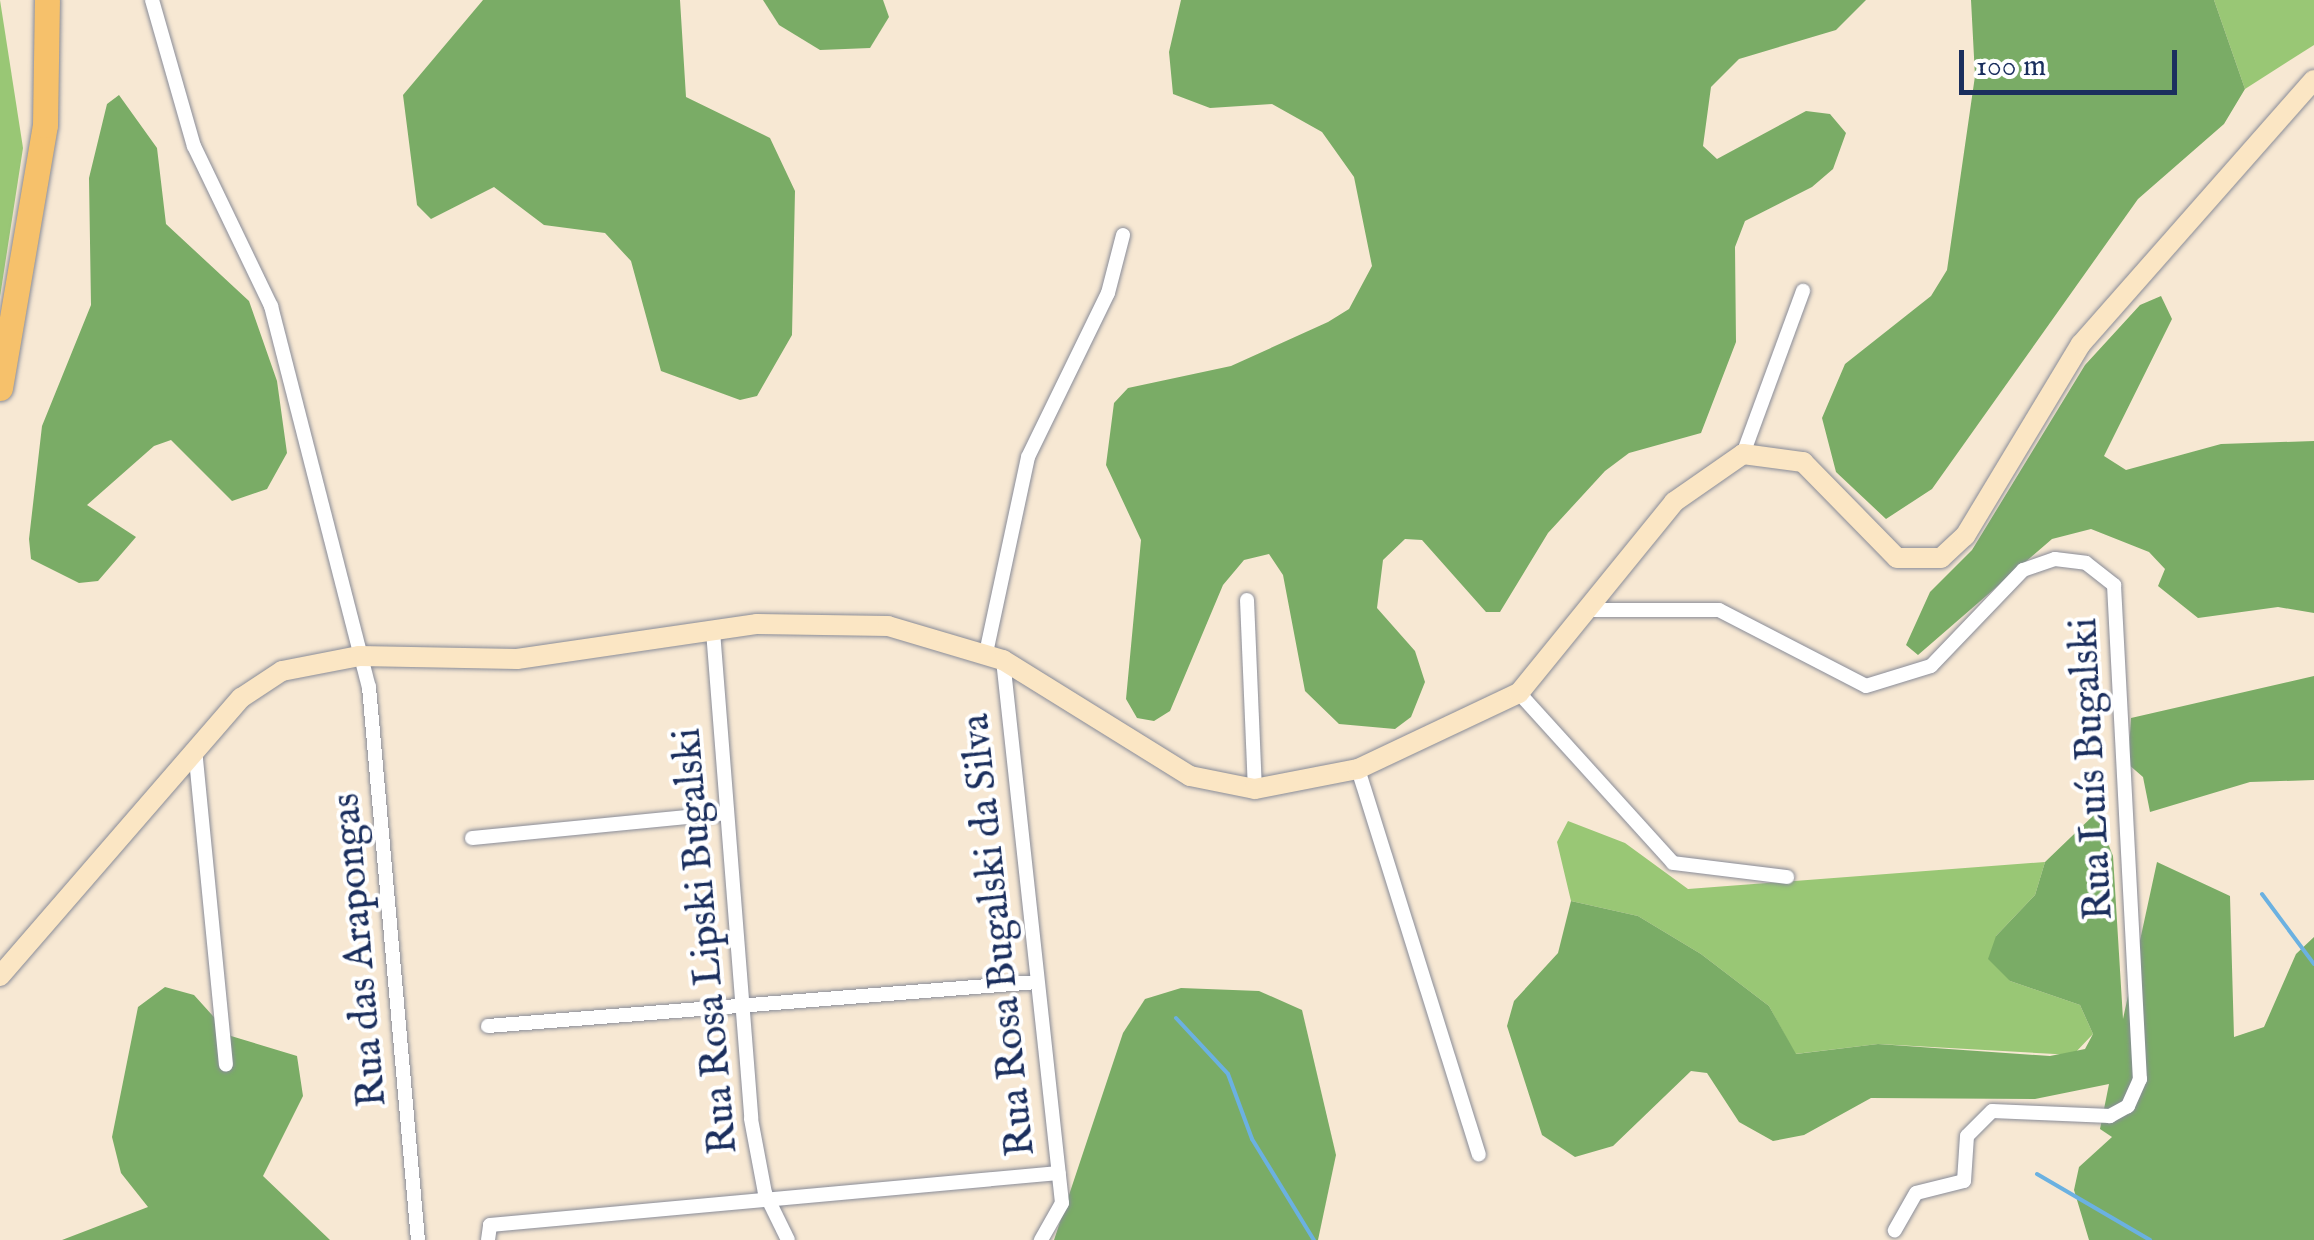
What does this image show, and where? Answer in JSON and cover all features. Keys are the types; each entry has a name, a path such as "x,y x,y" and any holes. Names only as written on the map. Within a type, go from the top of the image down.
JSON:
{"highway":[{"path":"0,388 45,124 48,0"}],"main road":[{"path":"0,976 195,748 282,671 359,656 517,659 713,631 888,626 994,656 1190,776 1255,789 1358,769 1518,693 1593,610 1674,502 1742,454 1803,462 1896,558 1941,558 1965,536 2124,289 2314,80"}],"street":[{"name":"Rua das Arapongas","path":"152,0 194,146 271,306 374,717 418,1240"},
{"name":"Rua Rosa Bugalski da Silva","path":"1041,1240 1062,1202 994,656 1028,458 1108,293 1123,235"},
{"path":"1742,454 1803,291"},
{"name":"Rua Luís Bugalski","path":"1593,610 1719,610 1866,686 1931,666 2024,570 2055,559 2086,563 2114,585 2140,1079 2128,1106 2110,1116 1992,1111 1968,1136 1964,1181 1916,1193 1895,1230"},
{"path":"1247,600 1255,789"},
{"name":"Rua Rosa Lipski Bugalski","path":"713,631 742,1008 765,1193 788,1240"},
{"path":"1518,693 1673,864 1787,877"},
{"path":"195,748 226,1064"},
{"path":"1358,769 1479,1154"},
{"path":"472,838 726,814"},
{"path":"488,1026 1036,982"},
{"path":"489,1232 765,1193 1059,1173"}],"green space":[{"path":"0,0 23,148 0,297"},
{"path":"483,0 680,0 686,97 770,138 795,191 792,335 757,396 740,400 661,371 631,261 605,233 544,225 494,187 431,219 417,205 403,95"},
{"path":"763,0 883,0 889,17 870,48 820,50 779,25"},
{"path":"1181,0 1866,0 1836,30 1739,59 1711,87 1703,146 1717,159 1806,111 1830,114 1846,133 1833,169 1812,187 1745,221 1735,247 1736,342 1701,433 1629,453 1605,471 1548,533 1500,612 1486,612 1422,540 1405,539 1383,560 1377,608 1415,651 1425,682 1411,717 1395,729 1339,724 1305,691 1283,575 1269,554 1244,560 1223,585 1170,711 1154,721 1137,718 1126,699 1141,540 1106,465 1114,403 1128,388 1231,366 1328,322 1349,309 1372,266 1354,177 1322,132 1272,104 1210,108 1173,94 1169,52"},
{"path":"1971,0 2214,0 2245,89 2224,124 2138,199 1932,489 1886,519 1836,472 1822,418 1845,364 1931,296 1947,270 1975,76"},
{"path":"2214,0 2314,0 2314,45 2245,89"},
{"path":"119,95 157,148 166,224 249,301 277,381 287,453 267,489 232,501 171,440 154,446 87,505 136,537 98,581 79,583 31,559 29,539 42,426 91,305 89,178 107,104"},
{"path":"2161,296 2172,319 2104,456 2126,470 2221,444 2314,441 2314,613 2278,607 2198,618 2158,586 2165,569 2149,552 2091,529 2052,539 1918,655 1906,645 1930,592 1972,550 2085,365 2140,305"},
{"path":"2314,676 2314,780 2250,782 2150,812 2143,777 2128,764 2131,718"},
{"path":"2096,813 2113,856 2123,1019 2157,862 2230,896 2234,1037 2264,1027 2296,954 2314,937 2314,1240 2089,1240 2074,1190 2079,1167 2112,1137 2100,1129 2109,1084 2035,1099 1871,1098 1804,1135 1773,1141 1739,1122 1707,1073 1691,1071 1613,1146 1575,1157 1542,1135 1507,1026 1514,1001 1558,953 1571,901 1638,916 1701,954 1769,1006 1796,1054 1878,1044 2050,1056 2085,1049 2093,1034 2080,1005 2010,981 1988,959 1996,936 2035,895 2045,862"},
{"path":"1568,821 1625,843 1688,889 2045,862 2035,895 1996,936 2010,981 2080,1005 2093,1034 2073,1055 1878,1044 1795,1054 1769,1006 1701,954 1638,916 1571,901 1557,842"},
{"path":"165,987 194,995 231,1036 297,1056 303,1096 263,1176 330,1240 62,1240 148,1207 121,1173 112,1137 138,1007"},
{"path":"1181,988 1259,991 1302,1010 1336,1155 1318,1240 1054,1240 1123,1033 1145,999"}],"waterway":[{"path":"2262,894 2314,964"},
{"path":"1176,1018 1228,1074 1252,1139 1314,1240"},
{"path":"2037,1174 2150,1240"}]}
